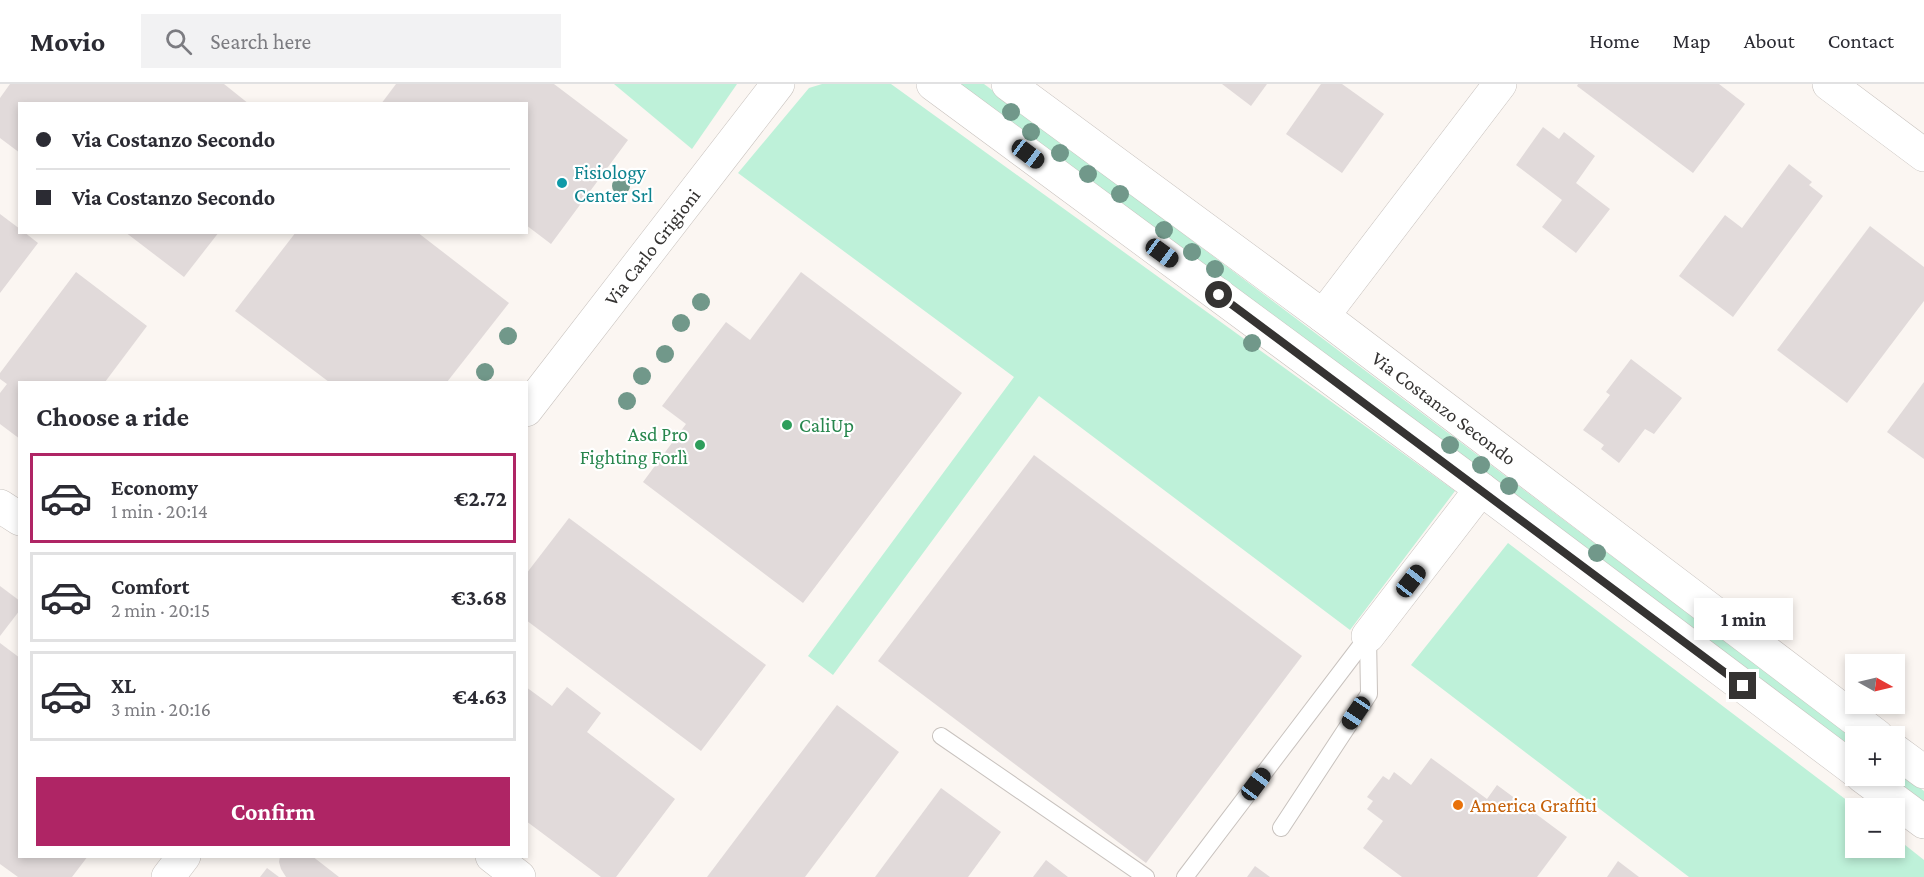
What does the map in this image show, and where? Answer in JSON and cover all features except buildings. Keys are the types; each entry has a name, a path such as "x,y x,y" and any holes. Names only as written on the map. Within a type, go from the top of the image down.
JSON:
{"street":[{"name":"Via Carlo Grigioni","path":"528,407 778,84"},
{"path":"933,84 1481,489 1845,763"},
{"name":"Via Costanzo Secondo","path":"1008,84 1323,316 1864,726"},
{"path":"1323,316 1500,84"},
{"path":"1829,84 1924,155"},
{"path":"1368,636 1481,489"},
{"path":"0,506 18,518"},
{"path":"1905,758 1924,772"},
{"path":"1875,786 1924,822"},
{"path":"168,877 182,858"},
{"path":"495,858 519,877"}],"lane":[{"path":"1281,828 1369,694 1368,636"},
{"path":"1185,877 1368,636"},
{"path":"941,736 1146,877"}],"green space":[{"path":"614,84 737,84 692,149"},
{"path":"822,84 891,84 1455,491 1350,630 1039,396 833,675 808,656 1014,377 738,173 809,88"},
{"path":"958,84 984,84 1845,731 1845,751"},
{"path":"1508,543 1845,799 1845,858 1905,858 1905,845 1924,860 1924,877 1689,877 1411,665"},
{"path":"1905,777 1924,791 1924,810 1892,786 1905,786"}],"place":[{"name":"Fisiology Center Srl","path":"562,183"},
{"name":"CaliUp","path":"787,425"},
{"name":"Asd Pro Fighting Forlì","path":"700,445"},
{"name":"America Graffiti","path":"1458,805"}],"route":[{"path":"1219,295 1743,686"}]}
